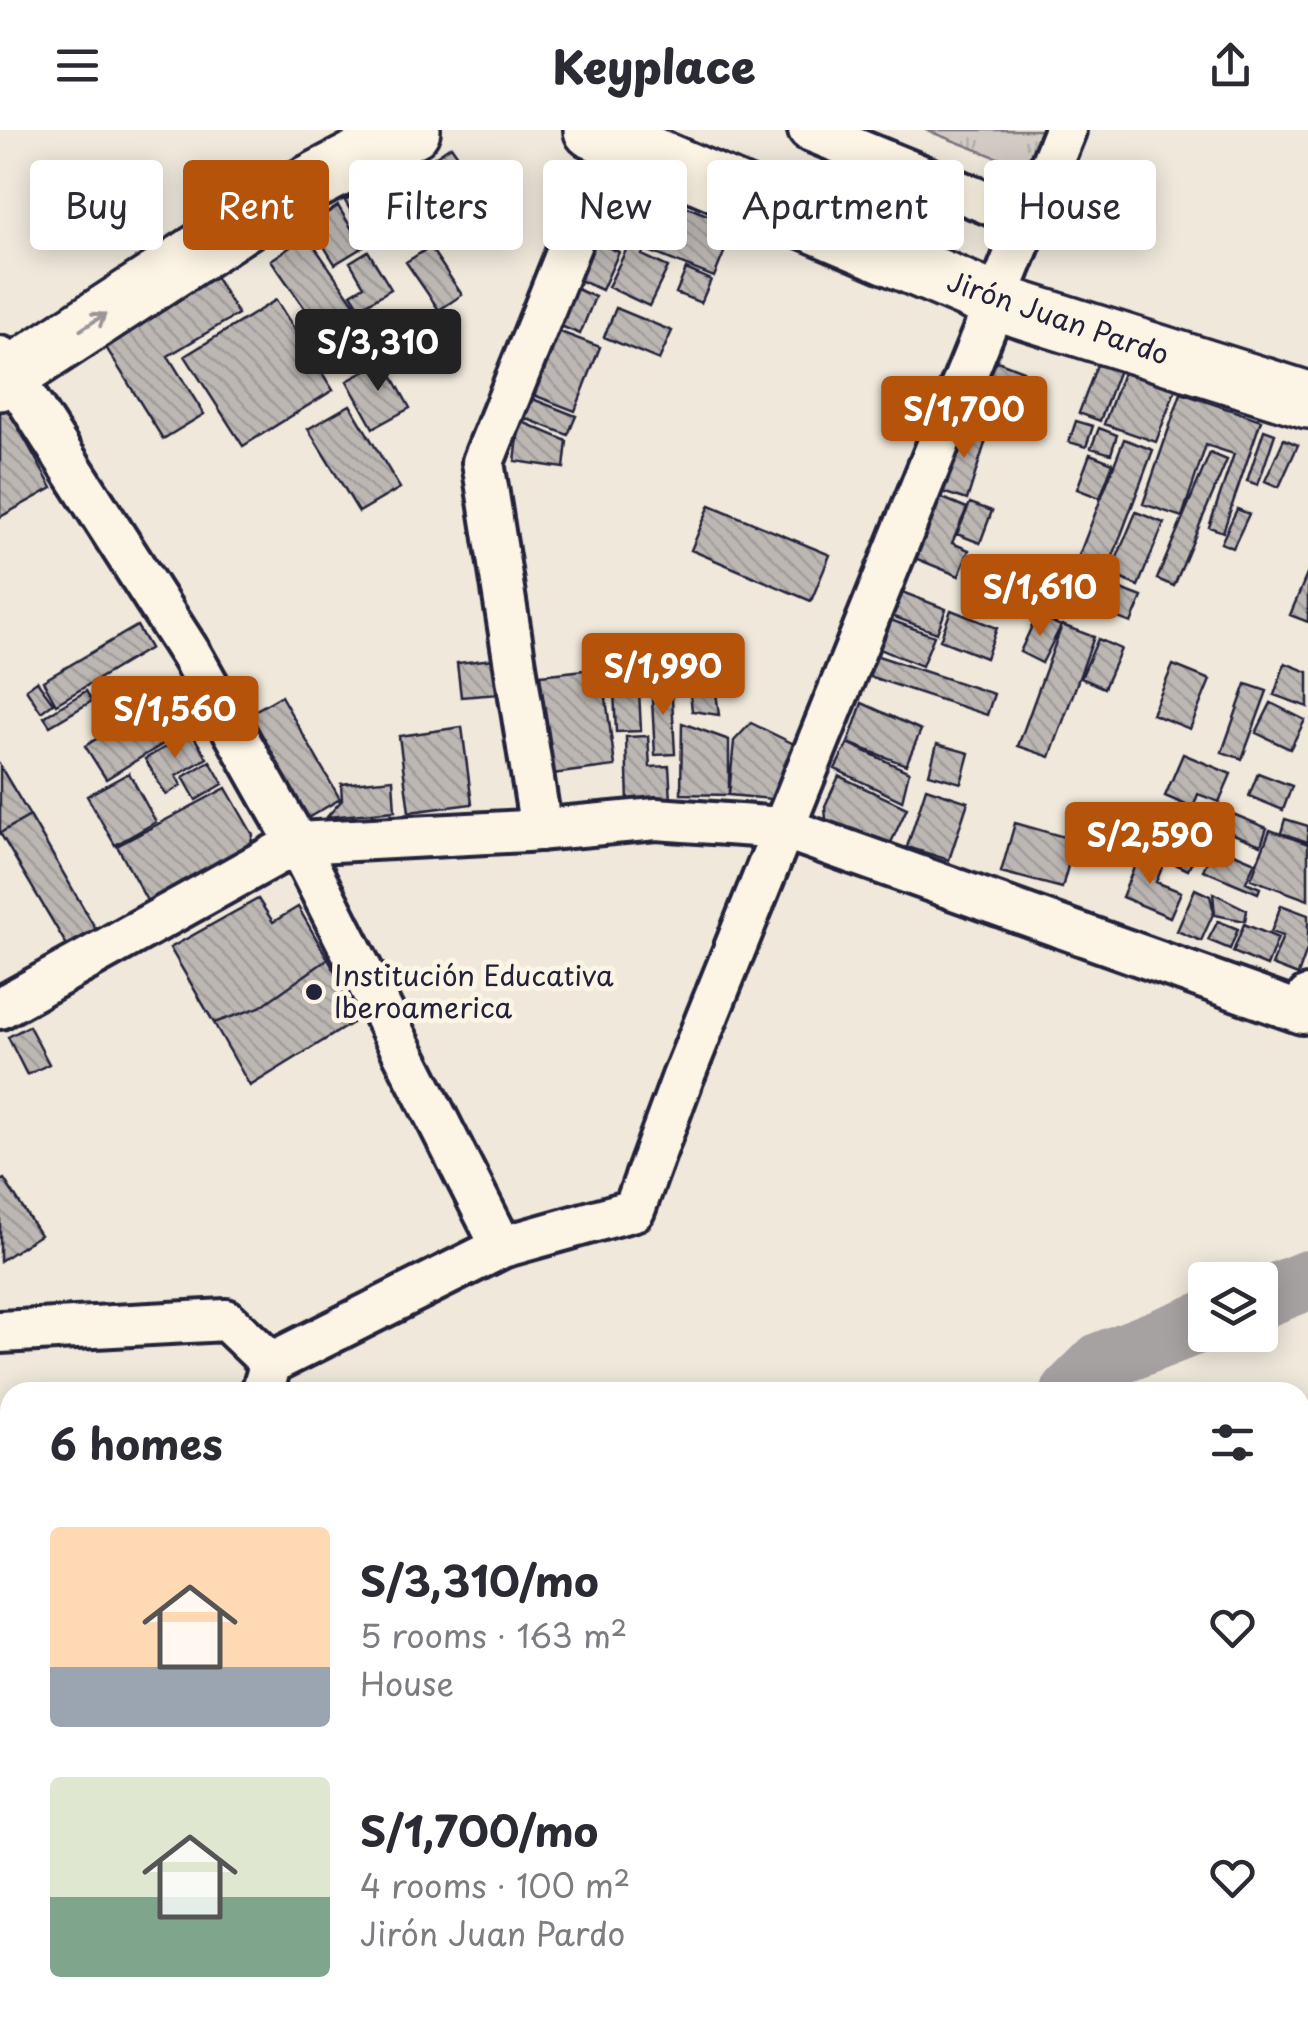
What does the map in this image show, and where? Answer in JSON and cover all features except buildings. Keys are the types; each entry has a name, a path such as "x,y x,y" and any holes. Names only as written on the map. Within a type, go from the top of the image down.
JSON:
{"main road":[{"path":"4,372 282,198 412,130"},
{"name":"Jirón Juan Pardo","path":"592,130 996,302 1308,400"}],"street":[{"path":"809,130 984,202"},
{"path":"1053,160 1065,130"},
{"path":"541,830 483,462 568,250"},
{"path":"0,1332 226,1320 267,1378 502,1247 634,1210 683,1076 1017,250"},
{"path":"4,372 191,655 296,843 502,1247"},
{"path":"0,1008 296,843 656,820 784,828 1302,1013 1308,997"}],"green space":[{"path":"926,130 1041,130 1029,160 1003,160"}],"waterway":[{"path":"1278,1292 1308,1280"},
{"path":"1081,1382 1101,1362 1188,1328"}],"place":[{"name":"Institución Educativa Iberoamerica","path":"314,992"}]}
